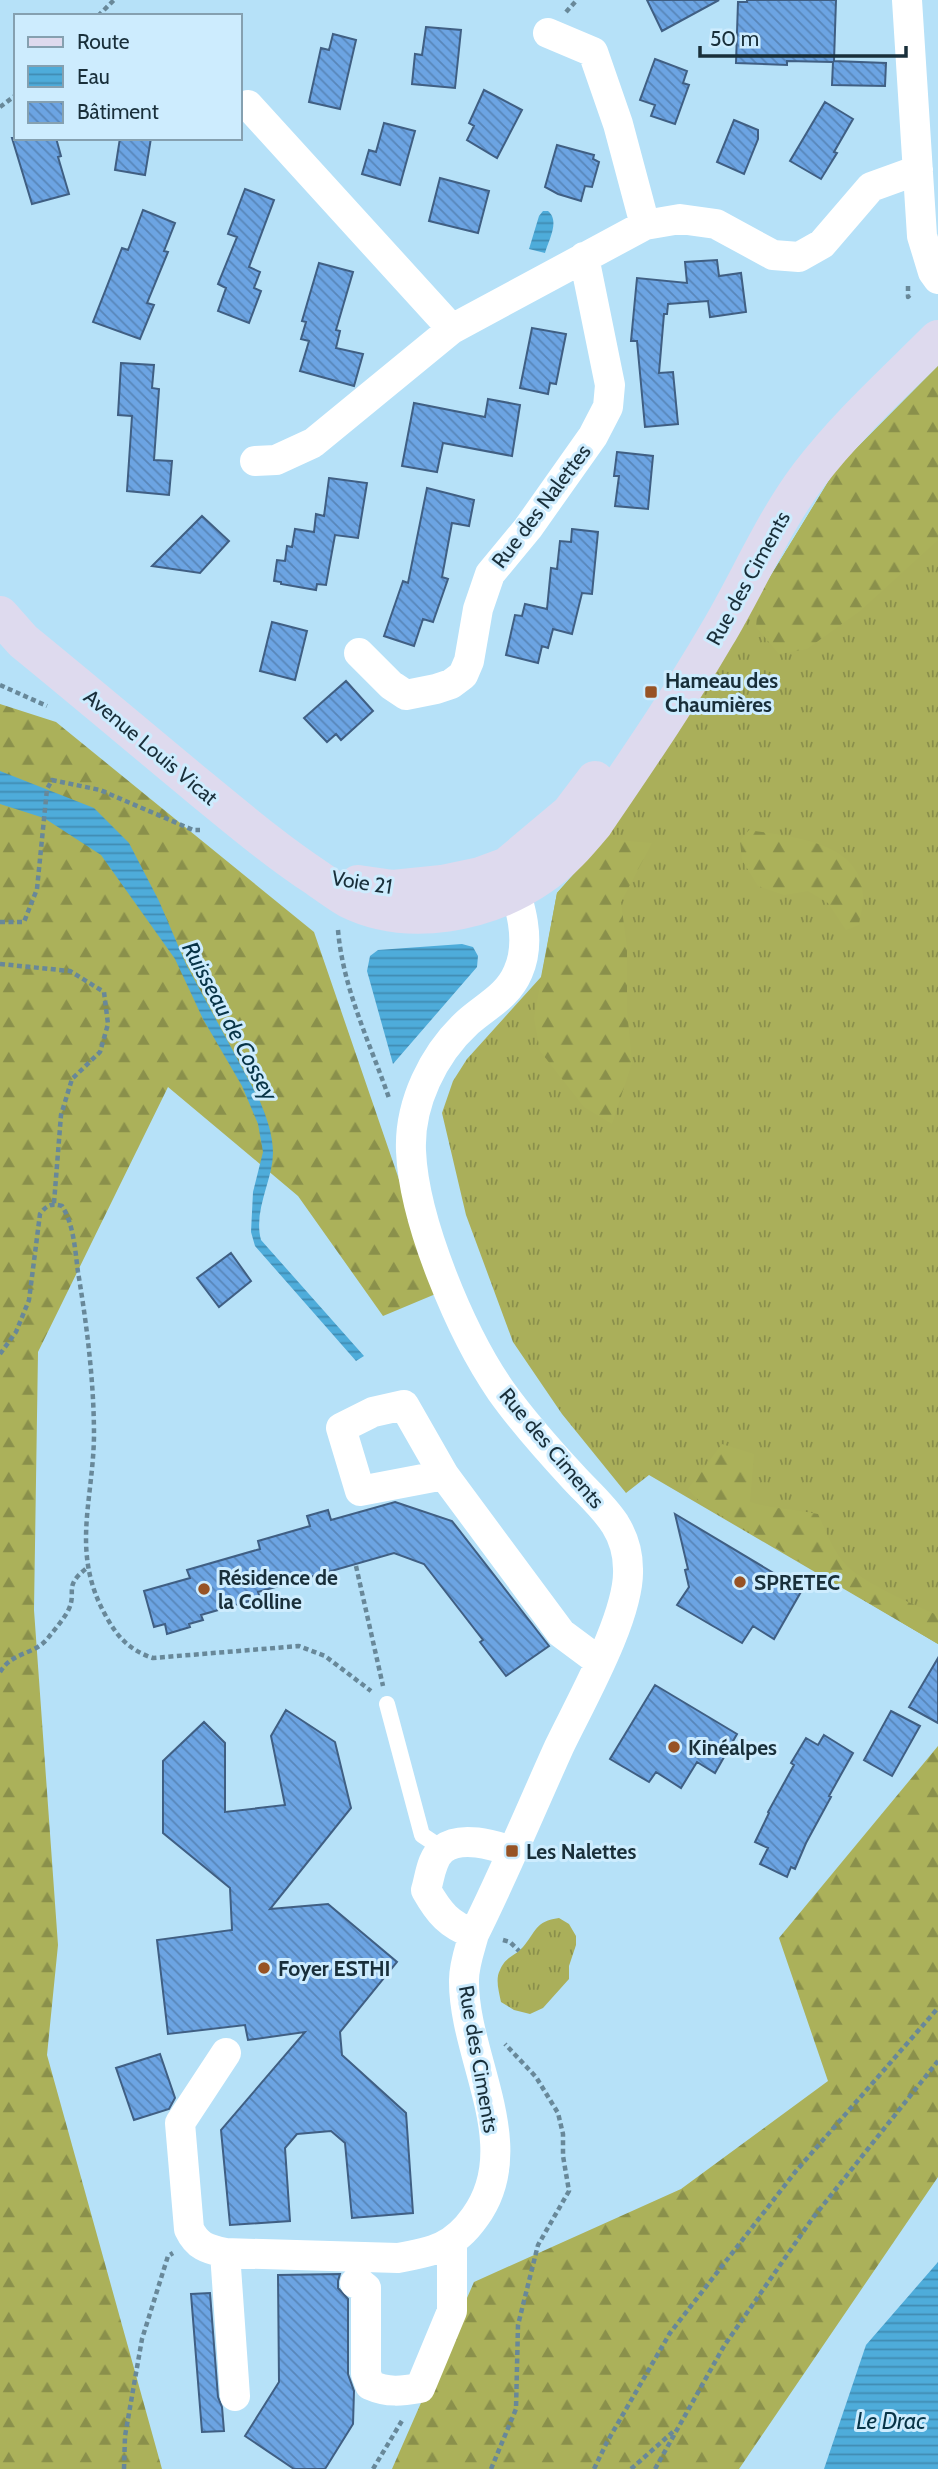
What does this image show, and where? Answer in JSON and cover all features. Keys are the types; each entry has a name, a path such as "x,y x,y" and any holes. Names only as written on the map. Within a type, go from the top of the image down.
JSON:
{"main road":[{"name":"Rue des Ciments","path":"511,878 570,813 596,778 713,597 766,500 794,459 938,311"},
{"name":"Rue des Ciments","path":"511,878 541,876 572,850 594,824 716,638 783,512 810,473 857,420 938,340"},
{"name":"Avenue Louis Vicat","path":"0,615 23,641 288,859 309,872"},
{"name":"Voie 21","path":"309,872 393,889 442,884 480,876 511,878"}],"street":[{"path":"907,0 922,236 933,272 938,279"},
{"path":"548,33 593,52 618,124 645,225"},
{"path":"248,105 452,329"},
{"path":"255,461 276,460 313,443 452,329 645,225 680,219 716,224 773,255 799,257 822,244 871,187 918,170"},
{"name":"Rue des Nalettes","path":"359,653 391,685 406,695 436,690 463,675 469,662 478,609 490,574 528,528 579,457 608,407 610,385 584,257"},
{"name":"Rue des Ciments","path":"194,2240 211,2250 225,2253 398,2258 427,2253 452,2243 471,2223 486,2203 494,2172 494,2131 470,2025 463,1983 464,1967 474,1934 600,1662 626,1597 628,1570 625,1546 615,1524 549,1451 501,1391 467,1332 442,1273 415,1183 411,1149 421,1090 449,1043 467,1023 505,993 518,973 525,934 511,878"},
{"path":"444,1475 561,1633 600,1662"},
{"path":"474,1934 459,1928 438,1912 426,1890 434,1861 443,1849 462,1842 497,1846 512,1851"},
{"path":"194,2240 189,2229 180,2123 226,2053"},
{"path":"360,2336 382,2390 395,2392 421,2388 452,2311 452,2243"},
{"path":"225,2253 235,2396"}],"lane":[{"path":"387,1704 422,1835 443,1849"}],"path":[{"path":"100,14 114,0"},
{"path":"0,922 24,922 37,889 47,789 52,780 100,790 193,830 202,830"},
{"path":"337,929 347,985 390,1101"},
{"path":"0,964 71,971 104,992 108,1024 100,1052 72,1079 61,1115 54,1203"},
{"path":"0,1354 16,1332 29,1300 40,1214 46,1206 54,1203 62,1206 68,1215 86,1328 94,1436 85,1524 87,1569 91,1586 112,1627 135,1653 153,1658 299,1646 325,1656 387,1704"},
{"path":"356,1566 387,1704"},
{"path":"0,1672 6,1662 17,1654 46,1642 69,1608 71,1586 76,1577 87,1569"},
{"path":"594,2469 670,2333 796,2171 938,2008"},
{"path":"470,2025 484,2027 498,2036 547,2093 558,2113 563,2133 563,2157 569,2191 538,2245 518,2325 516,2409 491,2469"},
{"path":"655,2469 724,2346 812,2220 938,2061"},
{"path":"124,2469 125,2436 142,2339 168,2256 194,2240"},
{"path":"373,2469 421,2388"},
{"path":"631,2469 678,2427"}],"green space":[{"path":"938,366 938,1644 649,1475 626,1493 562,1414 513,1342 466,1215 442,1113 453,1081 467,1059 541,977 557,893 605,839 836,469"},
{"path":"938,366 938,540 860,611 807,649 779,654 756,627 759,595 836,469"},
{"path":"0,704 56,722 314,932 438,1293 383,1316 298,1196 168,1087 38,1352 34,1610 58,1945 47,2055 162,2469 0,2469"},
{"path":"749,830 822,845 851,864 860,879 863,898 859,925 846,930 828,903 808,891 784,895 758,886 742,860 740,841"},
{"path":"605,839 652,843 621,902 627,948 627,1010 632,1063 612,1124 584,1107 540,1051 534,1018 557,893"},
{"path":"722,1444 754,1454 750,1502 818,1514 838,1554 854,1572 890,1593 938,1615 938,1644 702,1504 688,1489"},
{"path":"938,1746 938,2177 739,2469 392,2469 474,2282 681,2189 828,2081 779,1938"},
{"path":"559,1918 569,1924 576,1936 569,1979 543,2008 530,2014 514,2010 501,2002 498,1981 502,1965 523,1947 540,1925"}],"water":[{"path":"543,211 548,211 553,220 545,253 529,249"},
{"path":"0,771 94,808 129,843 159,901 186,964 259,1099 267,1119 273,1153 261,1206 261,1240 364,1356 356,1361 255,1246 251,1232 253,1192 263,1152 258,1124 242,1086 203,1019 175,959 101,855 44,818 0,804"},
{"path":"462,944 473,947 478,956 477,967 393,1064 367,971 370,956 378,950"},
{"name":"Le Drac","path":"938,2262 938,2469 824,2469 866,2345"}],"building":[{"path":"647,0 719,0 662,31"},
{"path":"836,0 834,61 886,63 885,86 832,85 833,62 787,61 787,65 736,63 738,2"},
{"path":"426,27 461,30 455,88 412,84 415,54 422,55"},
{"path":"333,34 356,40 340,109 309,102 321,48 329,50"},
{"path":"655,59 687,71 683,83 689,85 675,124 651,116 655,105 640,100"},
{"path":"484,90 522,110 497,158 467,140 474,126 469,123"},
{"path":"825,102 853,119 821,179 790,161"},
{"path":"734,120 758,130 758,139 744,174 717,162"},
{"path":"384,123 415,131 400,185 362,174 369,150 376,152"},
{"path":"12,138 57,140 61,156 58,157 69,194 32,204"},
{"path":"120,140 151,140 145,175 115,170"},
{"path":"557,145 594,155 593,159 599,162 592,187 585,186 581,201 545,187"},
{"path":"440,178 489,191 478,233 429,221"},
{"path":"245,189 274,200 249,267 260,272 254,288 261,291 249,323 218,311 226,288 218,284 237,237 228,234"},
{"path":"143,210 175,223 164,251 168,252 147,303 154,305 140,339 93,322 122,248 128,250"},
{"path":"717,260 719,276 741,273 746,312 710,317 708,301 668,304 667,314 664,314 659,373 673,372 678,424 645,427 637,341 631,341 637,278 687,283 685,262"},
{"path":"319,263 353,272 336,330 340,331 336,348 363,354 354,386 300,371 309,341 301,339 306,322 302,321"},
{"path":"532,328 566,334 556,384 550,383 548,394 520,388"},
{"path":"121,363 154,365 152,388 159,389 154,460 172,461 169,495 127,491 132,416 118,415"},
{"path":"488,399 520,405 512,456 443,443 437,472 402,466 414,403 485,417"},
{"path":"617,452 653,456 648,509 615,506 619,476 614,476"},
{"path":"329,478 367,483 358,538 335,535 326,585 317,584 316,590 274,581 277,560 285,561 287,546 292,547 295,529 314,532 316,514 324,516"},
{"path":"427,488 474,500 469,526 452,523 442,577 448,579 433,622 423,619 414,646 384,636 403,581 408,583"},
{"path":"202,516 229,541 200,573 152,566"},
{"path":"572,529 598,532 592,594 582,593 572,634 553,629 548,648 542,646 538,663 506,655 515,615 522,616 525,604 547,609 551,568 557,569 560,541 571,542"},
{"path":"272,622 307,631 295,680 260,671"},
{"path":"346,681 373,711 341,740 336,734 327,742 304,718"},
{"path":"231,1253 251,1281 219,1307 197,1278"},
{"name":"Résidence de la Colline","path":"395,1502 452,1521 549,1646 506,1676 480,1642 483,1640 424,1564 394,1553 258,1592 260,1598 201,1615 203,1620 189,1624 190,1627 167,1634 165,1624 154,1627 144,1591 190,1578 187,1570 260,1549 258,1541 310,1526 307,1516 328,1510 331,1520"},
{"name":"SPRETEC","path":"675,1514 802,1590 774,1639 753,1626 742,1643 677,1605 689,1587 685,1570 688,1569"},
{"path":"938,1658 938,1723 909,1707"},
{"name":"Kinéalpes","path":"655,1685 737,1734 715,1773 697,1762 681,1788 656,1772 649,1782 610,1759"},
{"name":"Foyer ESTHI","path":"286,1710 335,1742 351,1808 270,1909 328,1904 397,1962 340,2032 342,2055 406,2113 413,2213 352,2218 345,2143 331,2131 297,2134 285,2148 290,2221 230,2225 221,2130 305,2032 248,2040 245,2025 168,2034 157,1940 232,1930 230,1888 163,1833 163,1761 204,1722 225,1743 225,1812 285,1805 271,1736"},
{"path":"891,1711 920,1726 892,1776 864,1760"},
{"path":"824,1735 853,1753 829,1796 831,1797 795,1869 791,1867 787,1877 760,1864 768,1848 755,1842 794,1765 791,1763 806,1738 818,1745"},
{"path":"160,2054 175,2098 169,2109 134,2120 116,2068"},
{"path":"340,2274 338,2288 348,2299 348,2374 354,2391 353,2424 325,2469 294,2469 245,2436 279,2382 278,2275"},
{"path":"210,2293 218,2397 222,2407 224,2431 202,2432 191,2294"}],"place":[{"name":"Hameau des Chaumières","path":"651,692"},
{"name":"SPRETEC","path":"740,1582"},
{"name":"Résidence de la Colline","path":"204,1589"},
{"name":"Kinéalpes","path":"674,1747"},
{"name":"Les Nalettes","path":"512,1851"},
{"name":"Foyer ESTHI","path":"264,1968"}],"water label":[{"name":"Ruisseau de Cossey","path":"230,1021"}]}
